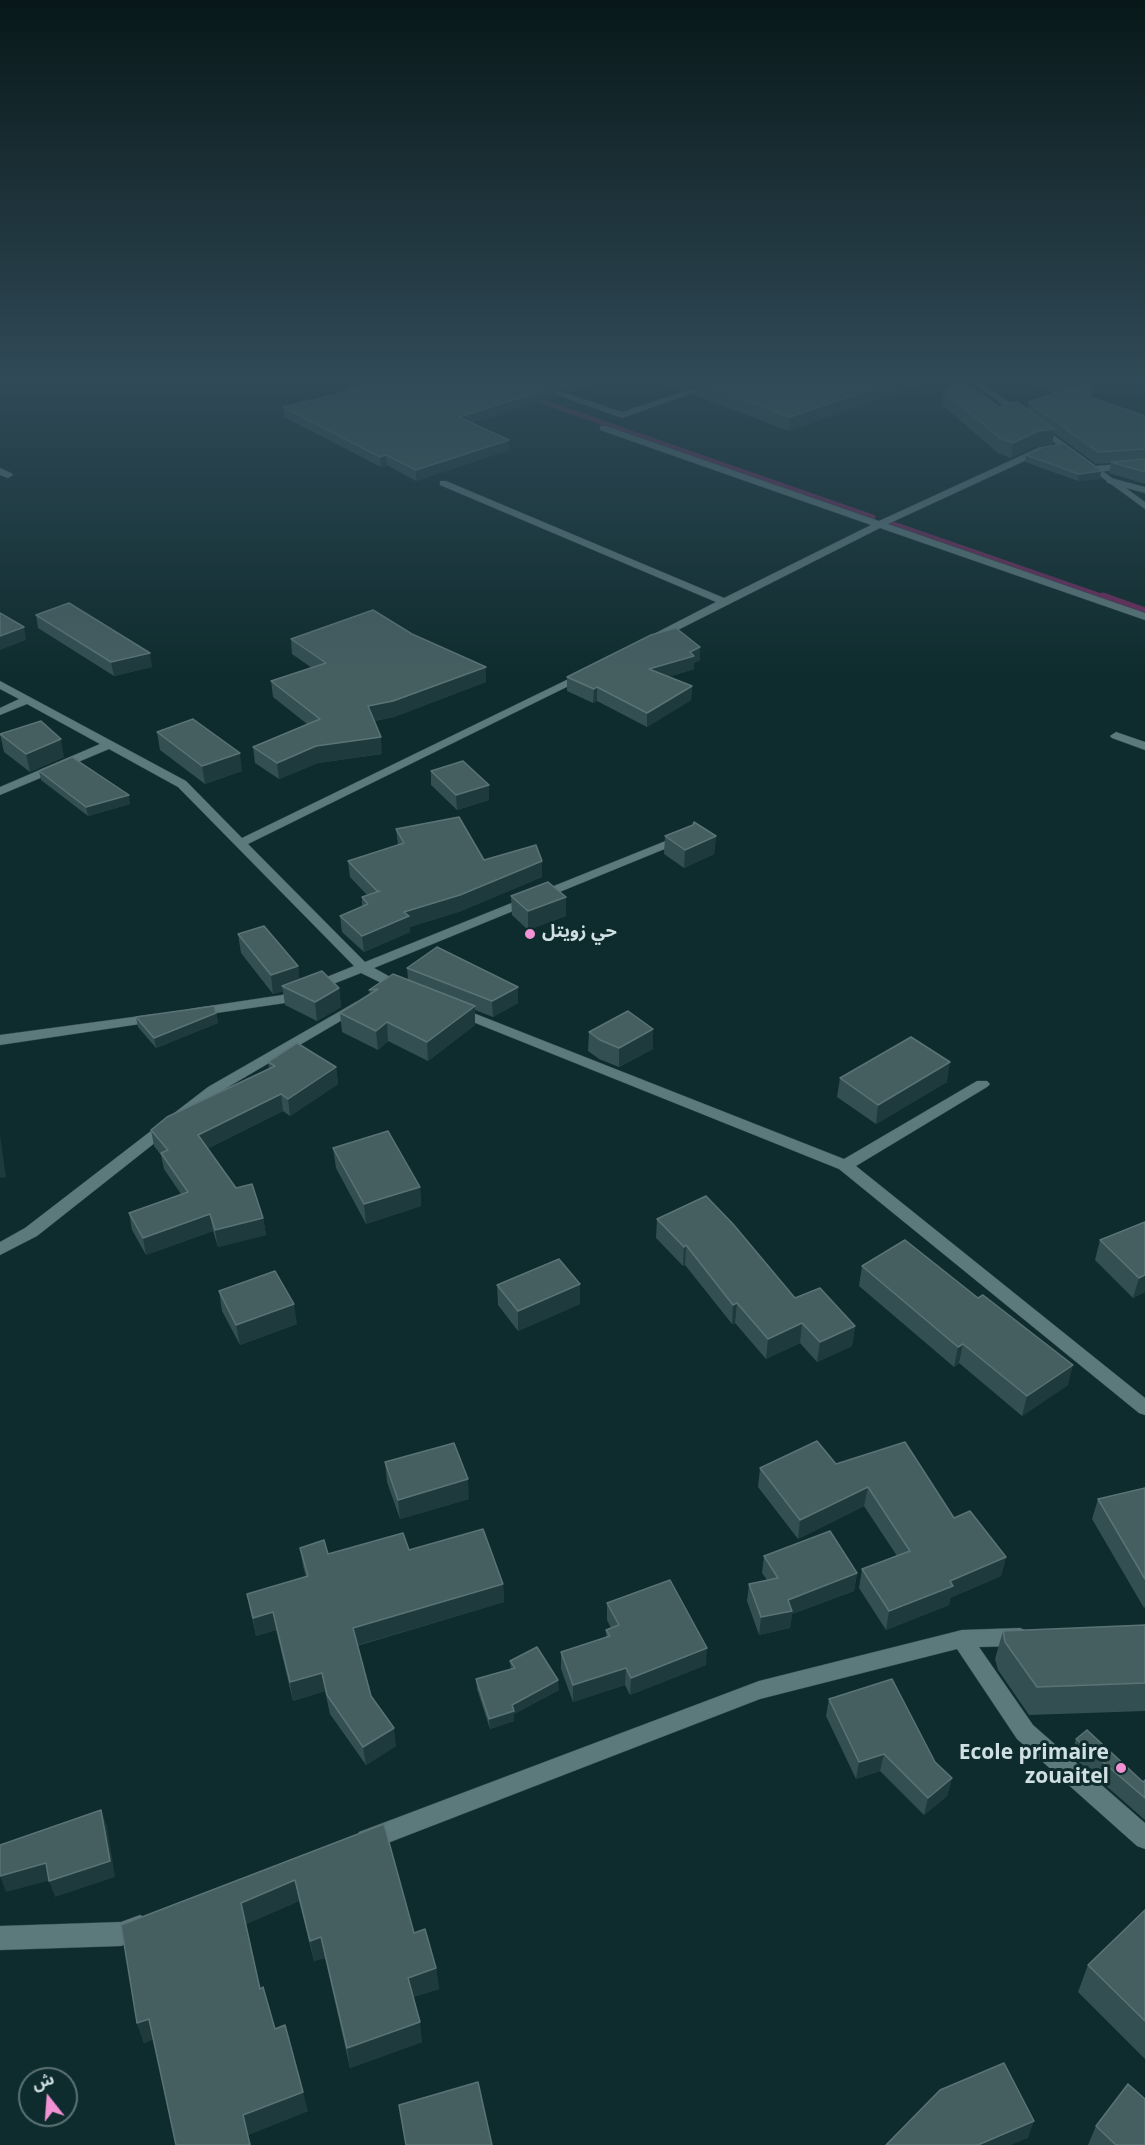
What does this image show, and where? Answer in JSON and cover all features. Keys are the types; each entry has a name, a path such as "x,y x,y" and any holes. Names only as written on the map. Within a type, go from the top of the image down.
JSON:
{"street":[{"path":"756,482 1145,617"},
{"path":"642,644 878,525 971,482"},
{"path":"1112,482 1145,506"},
{"path":"1115,482 1145,490"},
{"path":"443,483 724,602"},
{"path":"241,843 601,666"},
{"path":"0,684 182,784 364,969 415,994"},
{"path":"0,712 28,699"},
{"path":"1116,736 1145,746"},
{"path":"0,791 110,744"},
{"path":"0,1040 285,999 686,838"},
{"path":"0,1249 31,1232 213,1090 393,985"},
{"path":"448,1007 845,1166 1145,1408"},
{"path":"845,1166 981,1084"},
{"path":"345,1848 759,1690 962,1639 1042,1637"},
{"path":"962,1639 1025,1732 1145,1838"},
{"path":"0,1938 121,1934 154,1921"}],"building":[{"path":"69,603 150,653 111,662 36,615"},
{"path":"373,610 412,634 486,667 393,701 368,706 381,737 316,746 277,763 253,747 320,719 271,681 326,663 291,639"},
{"path":"0,613 24,627 0,636"},
{"path":"676,628 700,647 690,652 694,656 649,669 692,686 647,713 597,687 594,689 567,677 651,635"},
{"path":"193,719 240,753 202,766 157,732"},
{"path":"41,721 61,739 26,754 0,734"},
{"path":"72,757 129,795 86,807 39,771"},
{"path":"463,761 489,785 456,795 431,771"},
{"path":"459,817 484,860 536,845 542,861 460,895 404,912 409,916 362,936 340,916 368,904 362,897 380,891 377,891 348,861 404,843 396,829"},
{"path":"694,822 716,836 685,850 665,836 693,825"},
{"path":"548,882 566,897 528,911 511,896"},
{"path":"264,926 298,966 271,975 238,934"},
{"path":"437,947 518,987 492,1001 407,968"},
{"path":"322,971 339,988 315,1002 282,986"},
{"path":"393,974 475,1006 427,1042 387,1022 376,1031 340,1013 378,989 369,990"},
{"path":"214,1006 216,1013 154,1038 136,1017"},
{"path":"628,1011 653,1029 619,1048 600,1040 589,1032"},
{"path":"911,1037 950,1062 878,1105 840,1078"},
{"path":"297,1043 336,1067 288,1099 281,1094 198,1135 236,1188 252,1184 263,1218 215,1230 210,1214 143,1238 129,1213 188,1192 161,1153 168,1150 151,1130 167,1117 275,1066 268,1062"},
{"path":"388,1131 420,1187 364,1204 333,1148"},
{"path":"706,1196 733,1224 795,1298 820,1288 855,1326 820,1342 802,1323 768,1339 737,1303 733,1305 686,1245 684,1247 657,1219"},
{"path":"1145,1222 1145,1275 1139,1278 1100,1240"},
{"path":"905,1240 978,1298 983,1295 1073,1365 1027,1396 963,1344 958,1347 862,1266"},
{"path":"559,1259 580,1284 518,1311 497,1285"},
{"path":"275,1271 294,1304 236,1325 219,1291"},
{"path":"817,1441 836,1464 905,1442 954,1518 970,1511 1006,1557 950,1581 953,1586 889,1611 862,1569 910,1551 868,1487 800,1520 760,1468"},
{"path":"454,1443 468,1479 398,1500 385,1462"},
{"path":"1145,1488 1145,1579 1098,1499"},
{"path":"483,1529 503,1584 353,1628 371,1696 394,1728 363,1747 327,1695 322,1673 290,1682 273,1612 253,1618 247,1594 308,1576 300,1548 324,1540 328,1554 403,1533 409,1550"},
{"path":"830,1531 857,1573 788,1600 792,1611 761,1617 749,1584 778,1578 764,1556"},
{"path":"670,1580 707,1648 631,1678 626,1668 573,1685 561,1652 610,1636 606,1630 619,1625 607,1603"},
{"path":"1145,1625 1145,1683 1037,1687 1005,1642 1003,1631"},
{"path":"537,1647 558,1680 512,1705 514,1711 489,1719 476,1679 515,1668 510,1661"},
{"path":"892,1679 935,1762 952,1778 928,1798 884,1754 859,1762 829,1699"},
{"path":"1087,1730 1143,1782 1145,1780 1145,1798 1076,1739"},
{"path":"101,1810 110,1861 49,1881 46,1863 0,1876 0,1845"},
{"path":"384,1824 414,1933 425,1929 436,1968 408,1978 420,2022 347,2048 321,1937 310,1941 295,1880 241,1903 260,1989 263,1987 275,2029 285,2025 303,2092 243,2115 250,2145 176,2145 149,2019 137,2023 121,1925"},
{"path":"1145,1910 1145,2021 1088,1965"},
{"path":"1004,2063 1034,2121 978,2145 886,2145 940,2090"},
{"path":"478,2082 492,2145 406,2145 399,2105"},
{"path":"1128,2084 1145,2099 1145,2145 1116,2145 1096,2126"}],"waterway":[{"path":"773,482 873,517"},
{"path":"891,523 1107,598"},
{"path":"1103,596 1145,611"}],"place":[{"name":"حي زويتل","path":"530,934"},
{"name":"Ecole primaire zouaitel","path":"1121,1768"}]}
